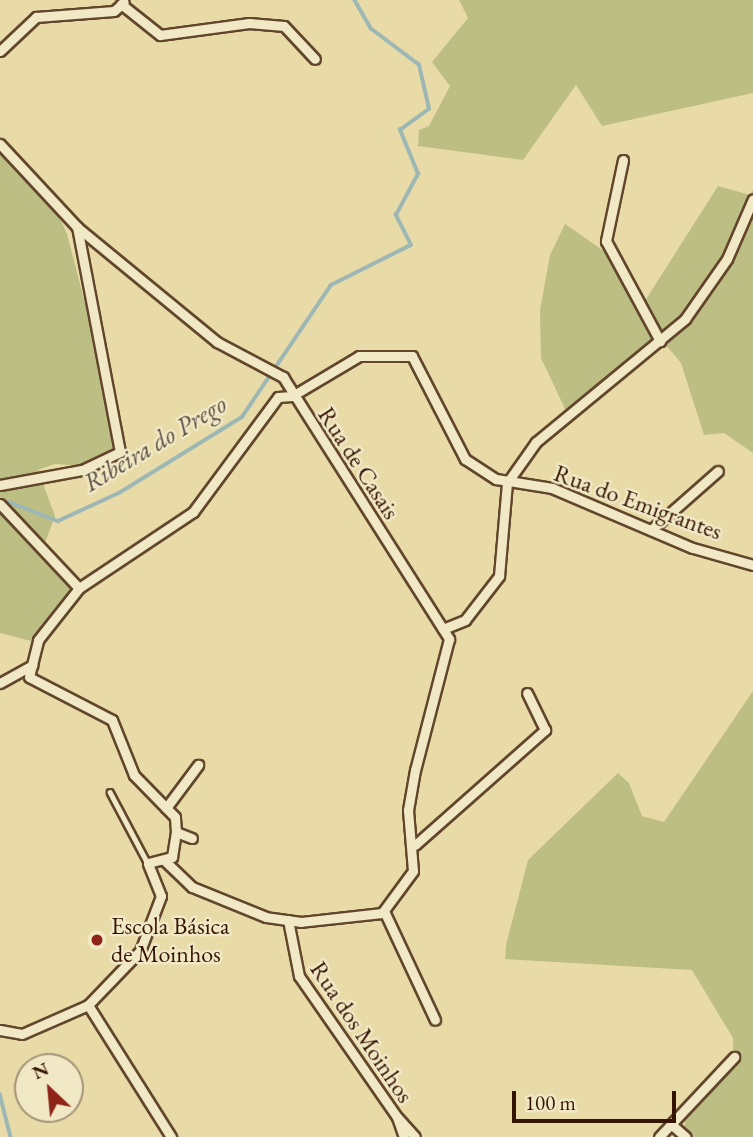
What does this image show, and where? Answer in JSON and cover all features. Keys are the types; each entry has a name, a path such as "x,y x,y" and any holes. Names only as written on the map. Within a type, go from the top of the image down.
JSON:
{"street":[{"path":"0,51 36,17 114,11 123,2 160,35 249,23 284,26 315,59"},
{"name":"Rua de Casais","path":"0,144 77,227 217,342 280,375 449,639 444,673 408,810 415,845 413,871 384,911"},
{"path":"623,160 606,241 660,341"},
{"path":"443,629 466,620 499,576 508,483 536,442 685,319 727,259 753,199"},
{"path":"0,485 82,470 120,452 77,227"},
{"path":"0,1030 22,1034 88,1006 140,951 156,915 160,896 148,863 172,857 176,832 166,808 134,775 112,720 39,688 29,677 38,640 79,589 192,512 218,484 251,427 278,397 292,396 359,356 412,356 465,459 508,483"},
{"path":"651,530 718,471"},
{"name":"Rua do Emigrantes","path":"508,483 552,488 651,530 753,565"},
{"path":"0,504 79,589"},
{"path":"0,683 32,664"},
{"path":"415,845 545,730 527,693"},
{"path":"166,808 198,765"},
{"path":"176,832 192,838"},
{"path":"164,860 192,887 288,920 384,911 400,937 435,1020"},
{"name":"Rua dos Moinhos","path":"288,920 299,976 397,1117 404,1137"},
{"path":"88,1006 171,1137"},
{"path":"659,1137 734,1057"},
{"path":"397,1117 415,1137"},
{"path":"672,1125 686,1137"}],"lane":[{"path":"110,792 148,863"}],"green space":[{"path":"459,0 753,0 753,93 602,126 576,85 523,160 418,146 419,130 429,126 450,86 432,62 468,18"},
{"path":"0,146 52,201 67,234 124,453 86,466 55,464 38,470 55,516 45,543 72,588 69,601 31,641 0,633"},
{"path":"718,186 750,195 753,190 753,453 724,433 704,435 681,363 661,339 567,413 541,358 540,310 550,255 565,224 614,258 643,304"},
{"path":"753,691 753,1137 691,1137 684,1131 686,1114 733,1066 733,1038 692,970 505,959 506,945 528,860 618,773 629,783 642,816 664,822"}],"waterway":[{"name":"Ribeira do Prego","path":"9,502 58,521 119,493 242,417 331,285 411,245 396,215 418,174 400,130 429,109 419,65 371,29 354,0"},
{"name":"Ribeira do Prego","path":"0,1094 11,1137"}],"place":[{"name":"Escola Básica de Moinhos","path":"97,940"}]}
